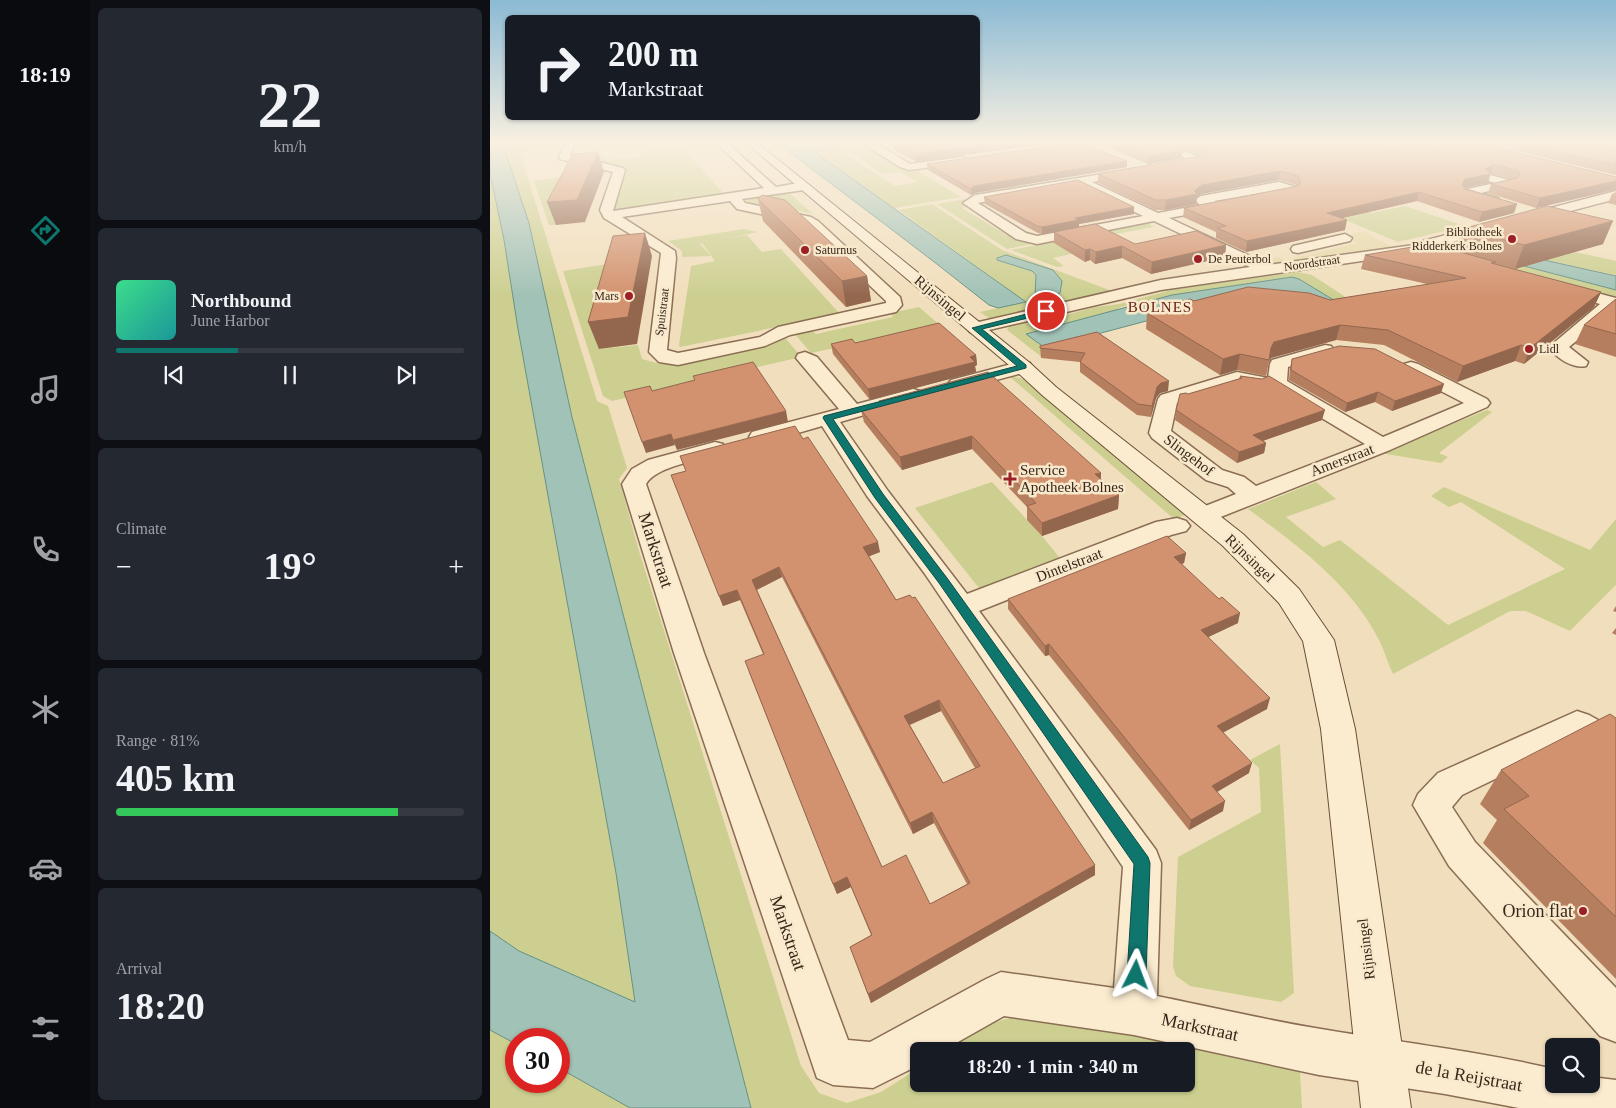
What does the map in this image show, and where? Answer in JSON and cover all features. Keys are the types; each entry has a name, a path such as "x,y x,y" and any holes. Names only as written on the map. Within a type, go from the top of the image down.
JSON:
{"street":[{"path":"611,194 606,210 609,215 748,194"},
{"name":"Rijnsingel","path":"813,194 1023,367 1049,392 1204,515 1289,596 1318,640 1338,729 1386,1108"},
{"path":"1006,194 975,199 969,205 1021,236 1037,240 1273,194"},
{"path":"1107,194 1266,269"},
{"path":"1212,205 1201,200 1236,194"},
{"path":"1469,194 1541,215"},
{"name":"Spuistraat","path":"609,215 668,251 669,258 658,352 666,358 678,359 765,341 784,331 890,308 894,305 894,300 813,224 806,220 741,206 733,196"},
{"name":"Noordstraat","path":"976,328 1161,285 1417,249 1428,244 1616,196"},
{"path":"1252,261 1344,238"},
{"path":"1417,249 1440,256"},
{"path":"1545,284 1614,303"},
{"path":"1579,362 1558,347 1614,303"},
{"path":"1268,382 1279,364 1336,347 1344,348"},
{"path":"805,358 810,361 840,415 879,496 961,607 1142,863 1134,1013"},
{"name":"Amerstraat","path":"1204,515 1382,445 1480,403 1394,360"},
{"name":"Markstraat","path":"1023,367 656,465 640,474 634,484 689,653 833,1062 873,1065 1001,994 1134,1013 1318,1052 1379,1062"},
{"name":"Slingehof","path":"1252,495 1236,482 1214,475 1160,433 1168,399 1236,378 1268,382 1382,445"},
{"name":"Dintelstraat","path":"961,607 1165,528 1177,526"},
{"path":"1616,747 1577,724 1450,784 1431,805 1462,854 1616,1020"},
{"name":"de la Reijstraat","path":"1379,1062 1445,1071 1532,1087 1603,1104 1616,1104"}],"shaded area":[{"path":"1363,231 1389,245 1391,248 1272,266 1261,262 1278,257 1286,260 1357,243 1345,236"}],"green space":[{"path":"490,194 494,194 616,873 635,1003 519,951 490,931"},
{"path":"519,194 533,194 597,401 608,406 627,468 619,479 639,551 801,1066 819,1093 847,1103 881,1092 910,1074 910,1092 1195,1092 1195,1042 958,1042 984,1025 1018,1016 1299,1056 1302,1108 751,1108 572,417 529,223"},
{"path":"538,194 570,194 556,225 549,225"},
{"path":"619,194 725,195 614,211"},
{"path":"775,194 790,194 813,214 761,203 753,205 746,200"},
{"path":"874,194 955,194 961,197 895,208"},
{"path":"1329,197 1372,213 1405,206 1465,226 1398,242 1338,217"},
{"path":"966,199 963,203 966,207 962,208 1007,235 1046,241 1007,249 937,204"},
{"path":"932,204 1002,250 1112,291 997,319 989,318 980,312 1026,302 899,210"},
{"path":"1147,223 1154,227 1078,241 1075,253 1053,258 1064,266 1057,267 1011,250"},
{"path":"744,229 758,232 725,239 747,235 762,252 781,249 840,314 680,347 691,266 715,261 702,243 700,244 711,256 682,257 682,251 668,241"},
{"path":"1478,237 1585,254 1616,261 1616,275 1490,248 1479,254 1616,290 1616,297 1441,251 1438,248"},
{"path":"620,262 599,349 638,345 642,359 660,364 678,364 775,342 783,335 801,357 612,401 603,396 563,271"},
{"path":"1298,272 1312,275 1362,308 1347,308 1299,279 1292,277 1172,295 1121,307 1045,348 1054,355 1043,358 1007,330 1009,326 1033,320 1042,321 1096,307 1120,304 1171,290"},
{"path":"919,307 941,326 811,353 794,333 811,329 816,334 893,317 891,313"},
{"path":"1009,376 1025,379 1185,515 1174,519"},
{"path":"1487,410 1492,412 1439,453 1448,457 1441,463 1380,453"},
{"path":"992,482 1042,536 1063,562 983,593 915,508"},
{"path":"1316,482 1336,499 1286,517 1323,547 1340,540 1448,625 1565,569 1461,502 1449,507 1431,496 1444,487 1590,550 1616,519 1616,585 1570,631 1526,611 1510,611 1393,674 1380,642 1355,602 1304,552 1248,509"},
{"path":"1280,744 1294,993 1281,1002 1190,986 1176,976 1173,966 1178,857 1261,812 1259,768 1250,760"},
{"path":"490,1030 505,1038 505,1093 570,1093 570,1074 630,1108 490,1108"}],"water":[{"path":"494,194 519,194 529,223 572,417 751,1108 630,1108 570,1074 570,1028 505,1028 505,1038 490,1030 490,931 519,951 635,1002 616,873 518,329 504,240"},
{"path":"845,194 873,194 1026,302 998,308 989,305"},
{"path":"1490,248 1616,276 1616,290 1478,254"},
{"path":"1006,255 1053,270 1062,281 1060,293 1044,300 1035,295 1036,275 1032,271 997,260 997,258"},
{"path":"1292,277 1299,279 1347,308 1240,296 1045,348 1026,334 1172,295"}],"building":[{"path":"551,194 580,194 577,200 547,202"},
{"path":"1002,194 1106,194 1134,207 1075,218 1079,220 1042,227 984,197"},
{"path":"1142,194 1197,194 1166,200 1156,200"},
{"path":"1258,194 1412,194 1327,213 1347,220 1247,241 1217,228 1226,226 1184,208"},
{"path":"1424,194 1481,194 1517,204 1482,212"},
{"path":"1525,194 1559,194 1540,198"},
{"path":"762,195 785,200 867,276 842,281 758,199"},
{"path":"1547,206 1613,221 1524,245 1462,229"},
{"path":"1095,224 1135,244 1196,231 1226,245 1152,262 1122,246 1096,252 1090,249 1085,250 1054,232"},
{"path":"645,233 628,317 588,322 613,236"},
{"path":"1435,245 1496,262 1491,263 1601,292 1530,348 1521,345 1463,366 1388,330 1340,325 1274,342 1269,360 1240,354 1223,359 1147,313 1155,311 1152,309 1190,299 1194,301 1248,287 1309,293 1330,300 1466,278 1365,255"},
{"path":"1616,299 1616,334 1584,325"},
{"path":"939,323 976,355 970,357 975,362 868,389 831,344 852,339 855,343"},
{"path":"1097,332 1169,381 1161,383 1157,387 1152,406 1138,404 1080,362 1085,353 1040,348 1040,346"},
{"path":"1339,346 1375,349 1444,384 1395,401 1378,392 1347,403 1291,370 1292,359"},
{"path":"753,362 786,411 673,440 671,434 642,442 624,392 650,386 652,391 695,380 693,376"},
{"path":"988,372 1101,473 1095,474 1119,495 1042,523 1027,506 1036,503 972,436 900,457 861,410 882,404 879,401"},
{"path":"1240,376 1262,379 1269,376 1325,410 1253,435 1266,443 1239,452 1176,410 1180,394 1188,394 1242,378"},
{"path":"795,426 803,439 808,437 878,542 863,547 896,600 910,595 912,598 915,597 1095,865 868,994 850,947 872,935 847,877 833,884 745,661 764,654 737,590 719,596 671,475 686,471 680,456","holes":["779,567 910,823 932,812 970,883 930,904 906,855 882,867 752,580","939,700 980,766 943,783 904,716"]},
{"path":"1167,536 1186,553 1174,557 1219,599 1222,597 1240,613 1201,630 1270,698 1217,726 1252,763 1212,786 1225,801 1191,820 1049,644 1045,646 1008,599"},
{"path":"1610,714 1616,718 1616,917 1504,809 1529,796 1501,770"}],"place":[{"name":"Bibliotheek Ridderkerk Bolnes","path":"1512,239"},
{"name":"Saturnus","path":"805,250"},
{"name":"De Peuterbol","path":"1198,259"},
{"name":"Mars","path":"629,296"},
{"name":"Lidl","path":"1529,349"},
{"name":"Service Apotheek Bolnes","path":"1010,479"},
{"name":"Orion flat","path":"1583,911"}],"district":[{"name":"BOLNES","path":"1160,307"}],"route":[{"path":"1046,311 976,328 1023,367 827,418 879,496 943,581 1142,863 1136,975"}]}
